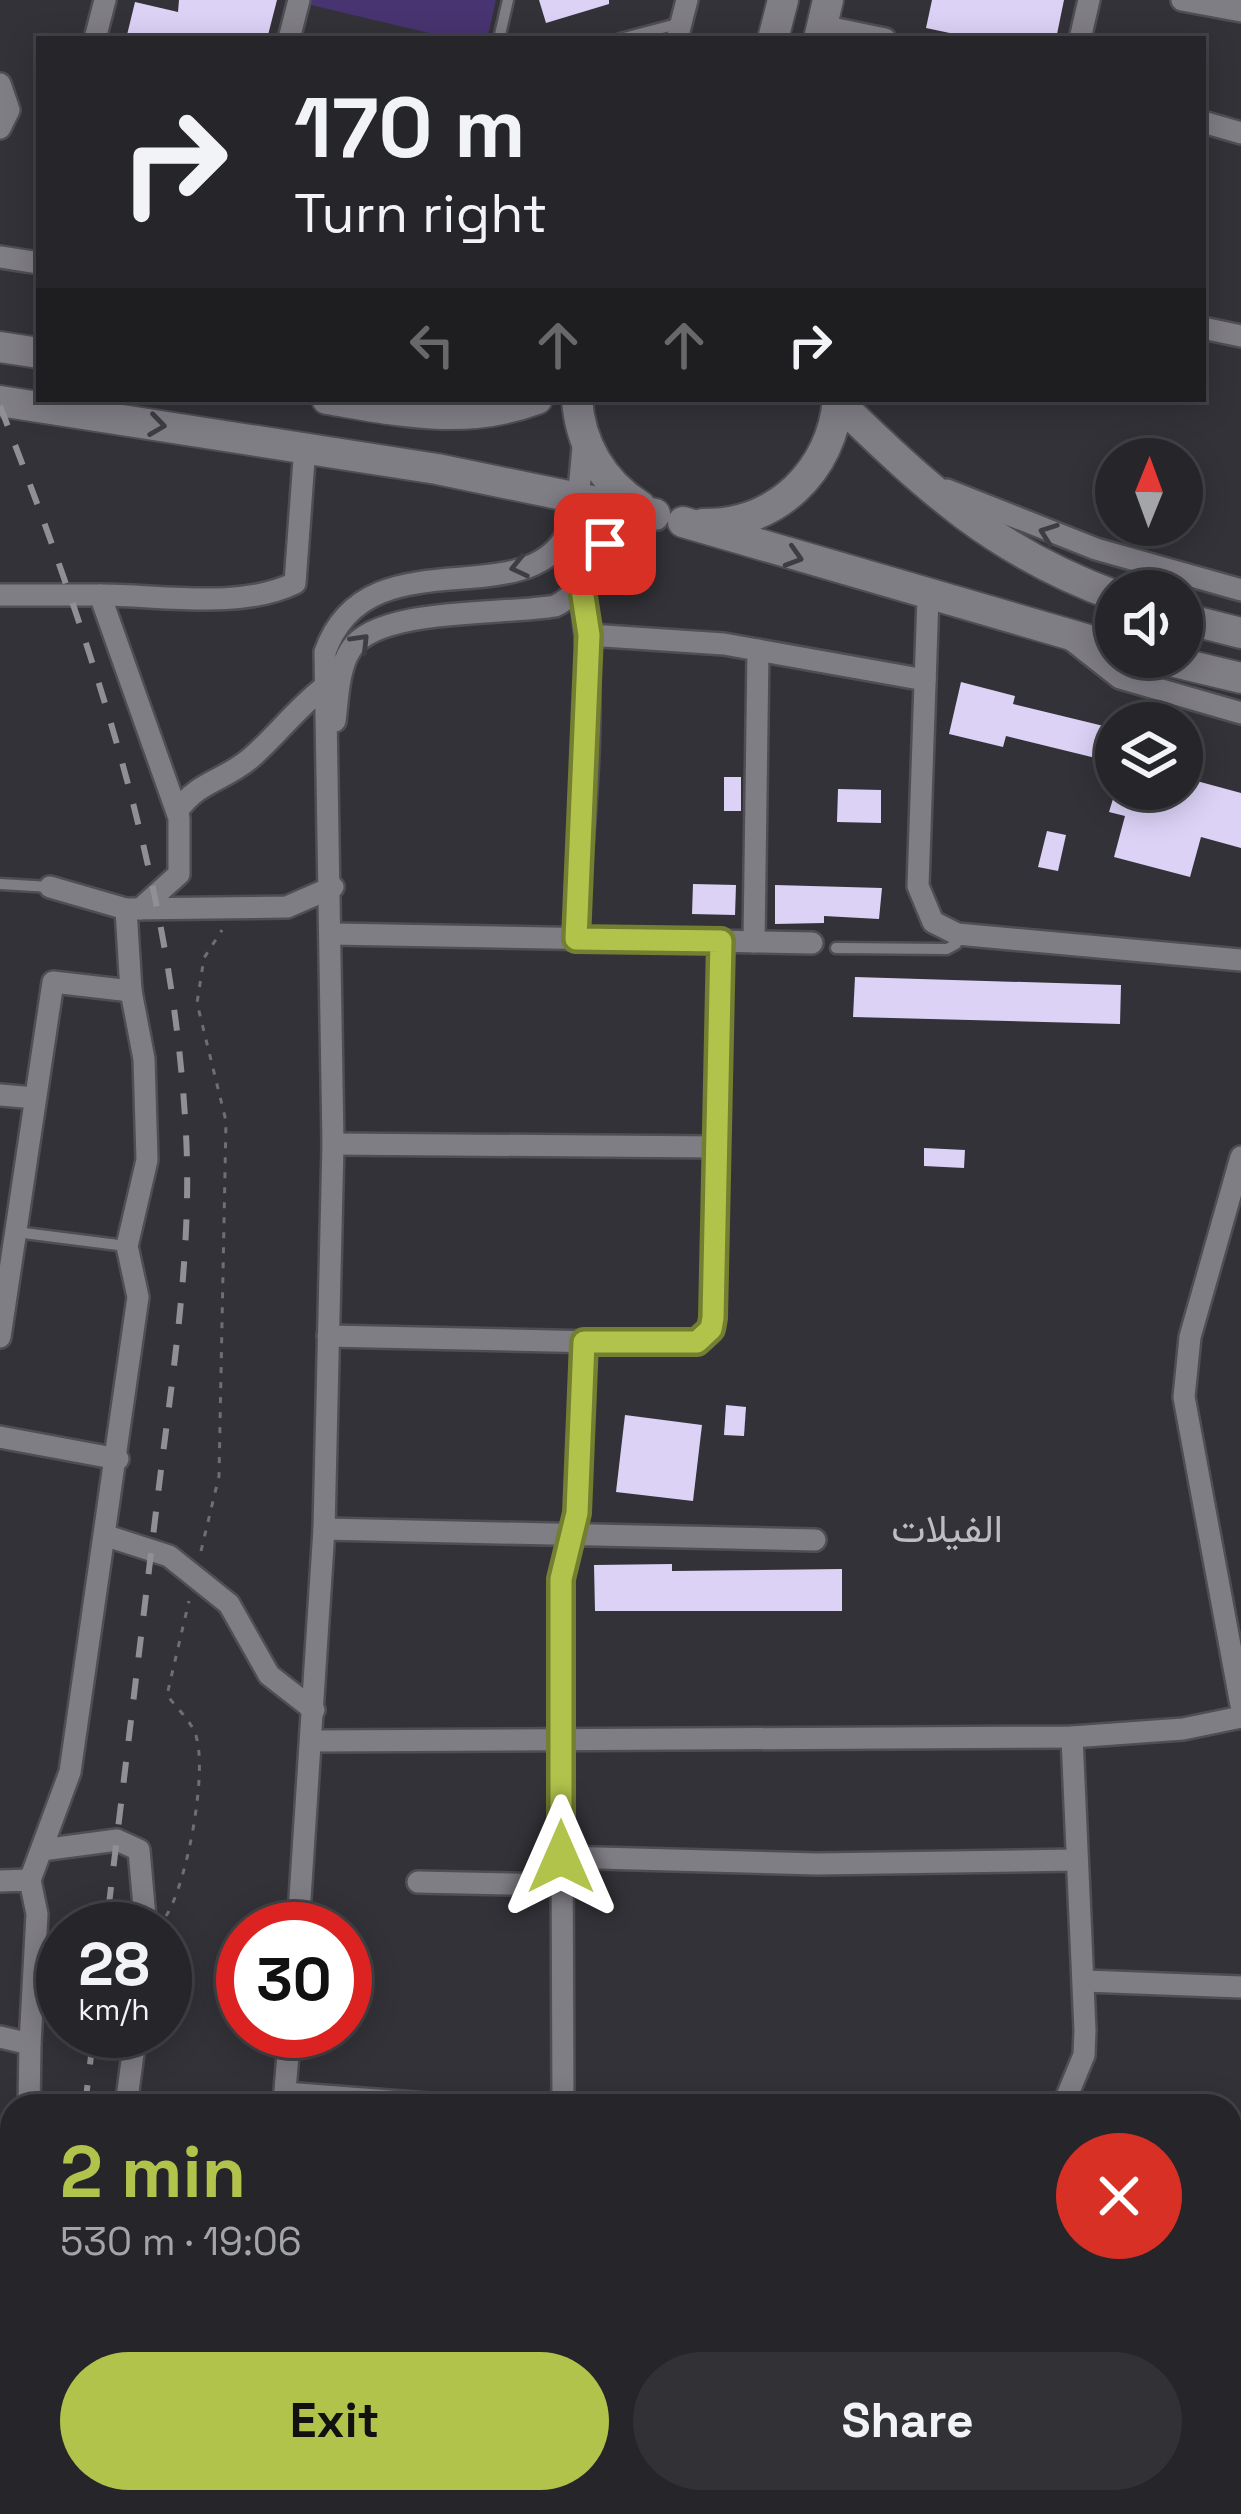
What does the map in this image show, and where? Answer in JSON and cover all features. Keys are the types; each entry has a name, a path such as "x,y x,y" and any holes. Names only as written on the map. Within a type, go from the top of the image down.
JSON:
{"main road":[{"path":"774,36 783,0"},
{"path":"0,347 36,353"},
{"path":"0,401 305,446 577,496 669,518 1095,643"},
{"path":"345,402 439,417 485,414 527,402"},
{"path":"578,402 584,438 609,481 669,518 738,520 788,497 823,455 837,402"},
{"path":"840,402 912,474 980,529 1095,589"},
{"path":"1203,623 1241,633"},
{"path":"1203,669 1241,678"}],"street":[{"path":"96,36 104,0"},
{"path":"290,36 299,0"},
{"path":"679,31 686,0"},
{"path":"1081,36 1089,0"},
{"path":"1182,0 1241,11"},
{"path":"823,22 874,36"},
{"path":"0,84 9,110 0,128"},
{"path":"1206,123 1241,133"},
{"path":"0,257 36,263"},
{"path":"1206,329 1241,337"},
{"path":"300,1902 324,1529 333,1144 333,886 331,752 323,688 331,638 360,602 398,587 533,565 566,535 577,496 584,438"},
{"path":"0,595 246,596 274,593 295,583 305,446"},
{"path":"912,474 1033,527 1241,588"},
{"path":"331,752 347,656 367,632 395,622 555,606 570,599 605,544 625,525 669,518"},
{"path":"566,535 581,583 589,635 576,939"},
{"path":"100,595 177,812 179,874 133,909"},
{"path":"928,597 920,899 933,922 957,934 1241,960"},
{"path":"589,635 758,650 925,680"},
{"path":"1068,637 1120,677 1241,712"},
{"path":"754,942 758,650"},
{"path":"177,812 192,789 242,765 281,721 323,688"},
{"path":"50,887 133,909 287,908 333,886"},
{"path":"29,2094 37,1914 30,1880 70,1772 138,1297 128,1246 147,1160 143,1059 131,991 133,909"},
{"path":"333,934 812,944"},
{"path":"328,1336 686,1344 697,1342 711,1329 721,941"},
{"path":"0,1336 9,1244 53,982 131,991"},
{"path":"0,1095 35,1098"},
{"path":"333,1144 717,1147"},
{"path":"1241,1157 1190,1337 1184,1396 1241,1706"},
{"path":"563,2094 561,1579 572,1535 584,1342"},
{"path":"0,1437 118,1459"},
{"path":"324,1529 815,1540"},
{"path":"107,1536 169,1556 229,1604 269,1675 314,1710"},
{"path":"312,1741 561,1744 1072,1737 1183,1729 1241,1717"},
{"path":"1068,2094 1084,2055 1085,1982 1072,1737"},
{"path":"42,1850 117,1840 140,1850 144,1902"},
{"path":"561,1857 817,1864 1078,1860"},
{"path":"0,1881 30,1880"},
{"path":"418,1882 561,1885"},
{"path":"1085,1982 1241,1987"},
{"path":"0,2037 30,2044"},
{"path":"128,2094 132,2058"},
{"path":"285,2094 288,2058"}],"lane":[{"path":"500,36 508,0"},
{"path":"642,36 679,31"},
{"path":"0,884 50,887"},
{"path":"836,948 947,949 956,944 957,934"},
{"path":"9,1244 128,1246"}],"path":[{"path":"175,1902 197,1807 196,1733 167,1695 219,1475 226,1121 197,1003 204,958 236,908"}],"shaded area":[{"path":"312,0 496,0 488,36 441,36 311,5"}],"building":[{"path":"179,0 277,0 268,36 127,36 135,2 178,12"},
{"path":"539,0 609,0 609,4 546,23"},
{"path":"932,0 1064,0 1057,36 964,36 926,28"},
{"path":"961,682 1015,696 1013,704 1095,724 1095,758 1006,736 1003,747 949,734"},
{"path":"724,777 741,777 741,811 724,811"},
{"path":"1203,783 1241,793 1241,848 1201,837 1190,877 1114,857 1125,816 1109,812 1203,810"},
{"path":"838,789 881,790 881,823 837,822"},
{"path":"1047,831 1066,835 1058,871 1038,867"},
{"path":"693,884 736,885 735,915 692,914"},
{"path":"775,885 882,888 879,919 824,916 824,923 775,924"},
{"path":"855,977 1121,985 1120,1024 853,1017"},
{"path":"924,1148 965,1150 964,1168 924,1166"},
{"path":"726,1405 746,1407 744,1436 724,1435"},
{"path":"625,1415 702,1425 693,1501 616,1492"},
{"path":"672,1564 672,1571 842,1569 842,1611 595,1611 594,1565"}],"railway":[{"path":"0,406 66,583 122,763 164,946 186,1134 180,1306 109,1902"},
{"path":"86,2094 91,2058"}],"district":[{"name":"الفيلات","path":"947,1528"}],"route":[{"path":"561,1857 561,1579 577,1513 584,1342 697,1342 711,1329 713,1318 721,941 576,939 589,635 581,583 605,544"}]}
